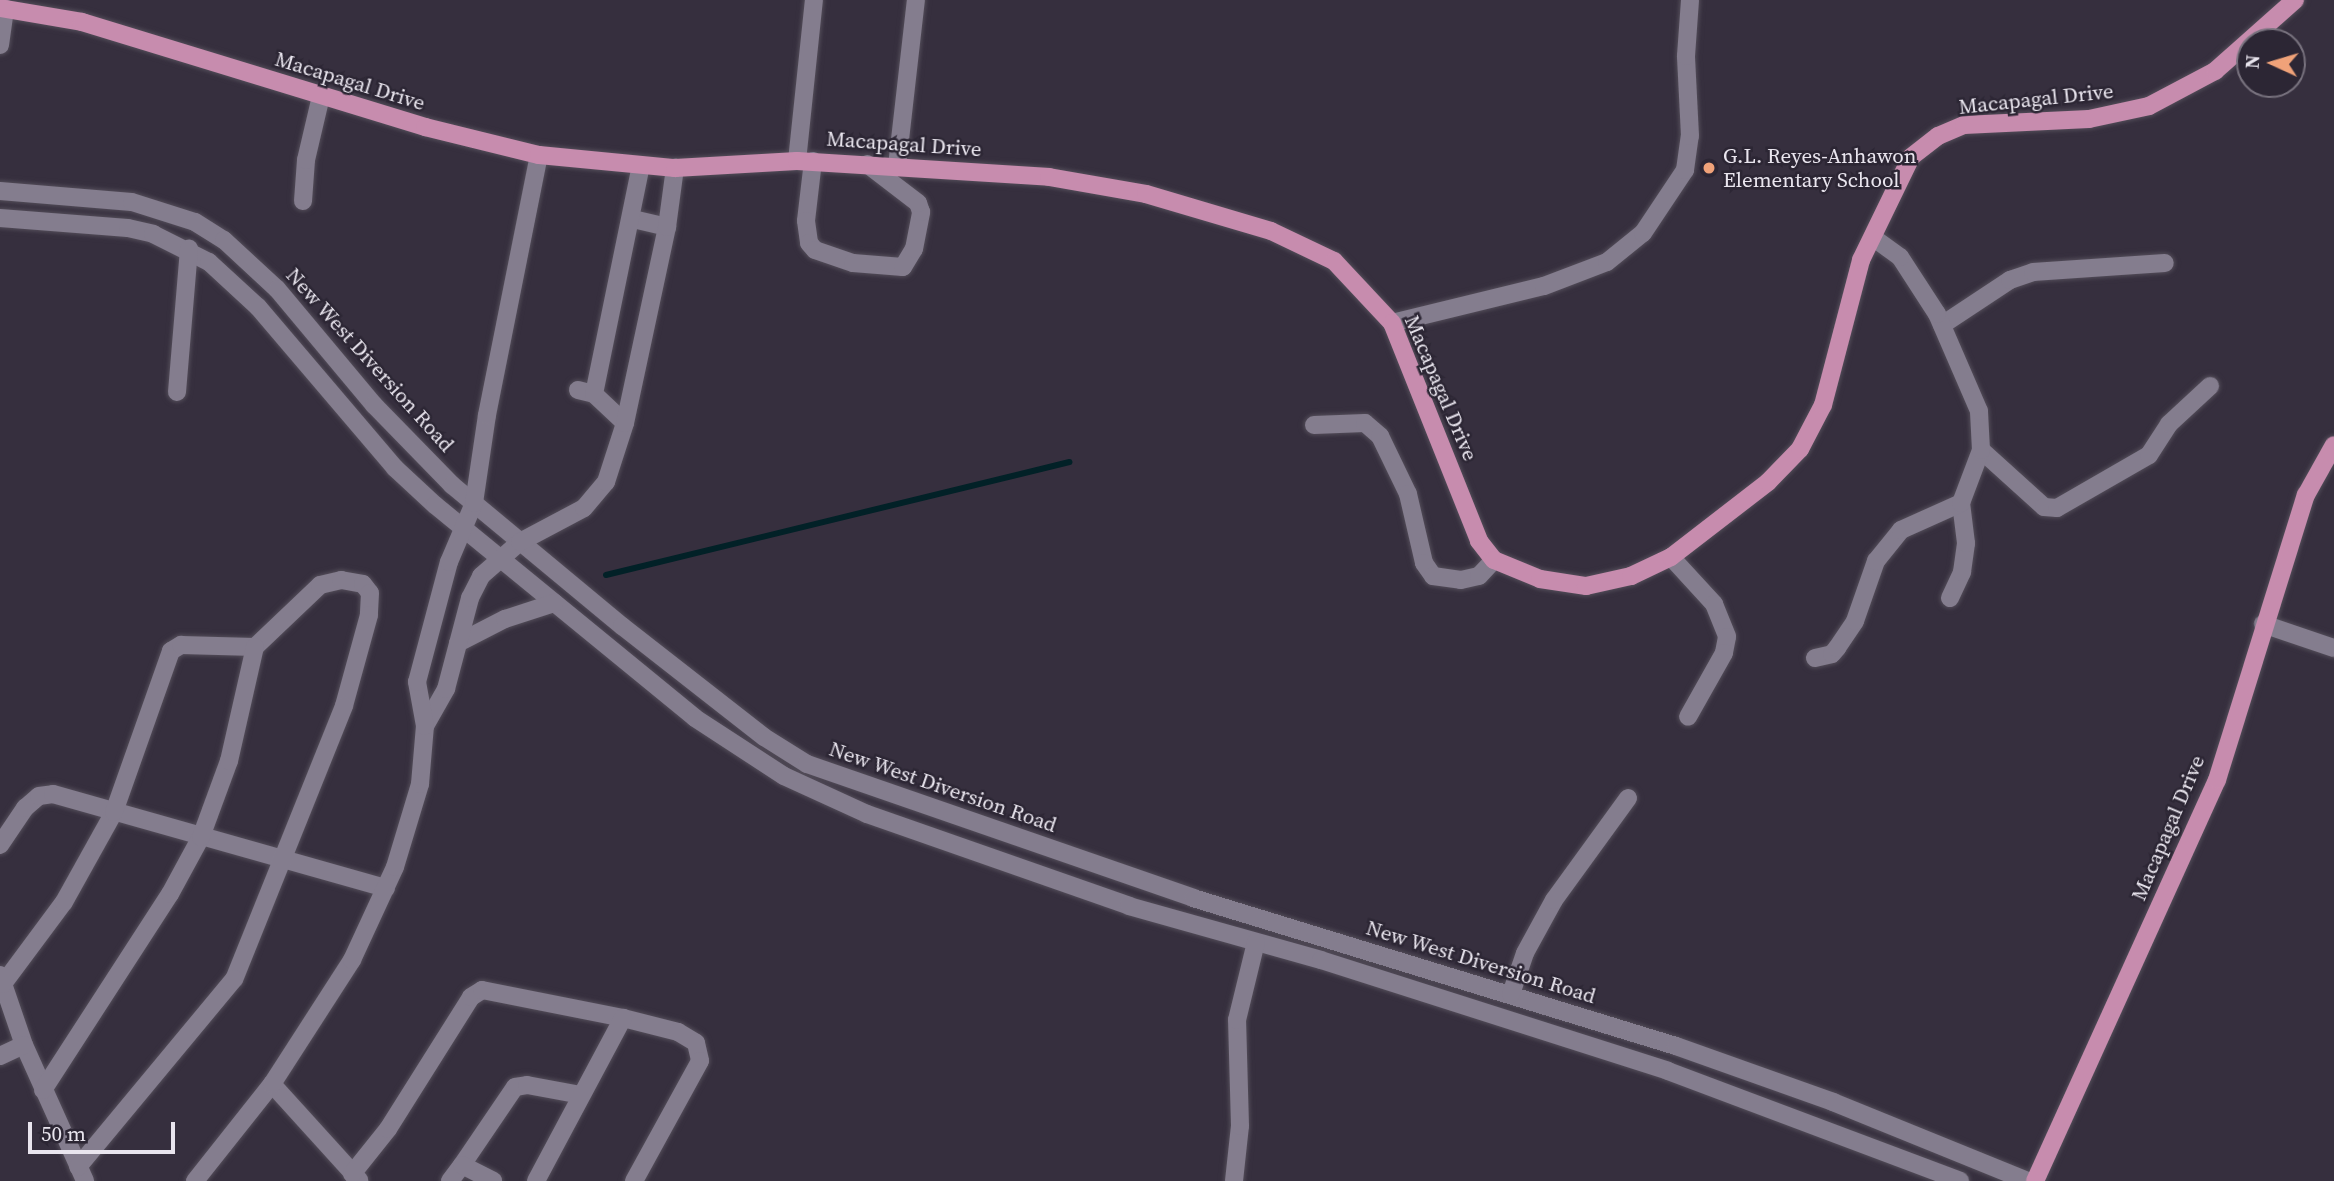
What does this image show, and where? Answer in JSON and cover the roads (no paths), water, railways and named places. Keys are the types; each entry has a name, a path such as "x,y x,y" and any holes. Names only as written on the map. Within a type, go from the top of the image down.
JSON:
{"main road":[{"name":"Macapagal Drive","path":"2,8 82,22 321,96 539,155 675,168 805,161 1049,177 1146,194 1230,217 1334,261 1392,323 1479,541 1494,560 1540,579 1586,586 1631,576 1671,557 1768,482 1800,449 1823,405 1861,260 1911,157 1938,135 1964,125 2089,120 2149,106 2215,71 2295,0"},
{"name":"Macapagal Drive","path":"2035,1181 2217,780 2263,624 2306,495 2334,445"}],"street":[{"path":"814,0 805,161 809,243 816,250 853,263 903,267 914,249 921,212 909,194 867,164"},
{"path":"897,166 916,0"},
{"path":"1392,323 1544,286 1607,262 1643,233 1685,170 1690,136 1686,56 1689,0"},
{"path":"0,46 2,8"},
{"path":"303,201 306,160 321,96"},
{"path":"195,1181 272,1084 352,960 386,888 420,784 425,726 417,681 462,527 474,503 486,415 539,155"},
{"path":"625,423 586,392 633,219 641,166"},
{"path":"425,726 446,689 474,586 499,559 520,542 597,497 625,423 667,227 675,168"},
{"name":"New West Diversion Road","path":"0,191 132,202 195,222 224,240 277,289 414,449 474,503 764,737 807,764 1193,898 1511,994 1820,1097 2028,1181"},
{"name":"New West Diversion Road","path":"0,218 128,228 189,249 234,282 395,468 499,559 695,718 784,776 867,814 1129,906 1256,942 1668,1071 1959,1181"},
{"path":"633,219 667,227"},
{"path":"1874,237 1910,269 1942,325 1979,411 1981,450 1961,503 1966,543 1962,572 1950,598"},
{"path":"177,392 189,249"},
{"path":"1942,325 2010,280 2032,272 2165,263"},
{"path":"1981,450 2045,507 2057,508 2149,455 2169,424 2210,386"},
{"path":"1314,425 1365,423 1380,436 1408,494 1424,563 1433,576 1461,580 1479,576 1494,560"},
{"path":"1815,658 1824,658 1837,648 1855,621 1876,561 1901,530 1961,503"},
{"path":"1671,557 1714,604 1727,637 1724,653 1688,717"},
{"path":"43,1090 170,894 201,837 229,761 255,646 320,585 341,580 363,584 370,593 369,615 344,706 234,979 81,1174 43,1090 24,1045 1,980 64,902 114,812 171,651 181,645 255,646"},
{"path":"458,643 505,620 554,603"},
{"path":"435,614 464,622"},
{"path":"2263,624 2334,648"},
{"path":"0,845 24,808 39,796 53,794 386,888"},
{"path":"1511,994 1525,953 1549,908 1629,798"},
{"path":"1234,1181 1240,1126 1237,1020 1256,942"},
{"path":"272,1084 356,1177 476,992 523,995 678,1032 700,1050 700,1061 634,1181"},
{"path":"536,1181 623,1018"},
{"path":"0,1056 24,1045"},
{"path":"450,1181 514,1087 527,1085 581,1095"},
{"path":"461,1165 493,1181"}],"waterway":[{"path":"606,575 1069,462"}],"place":[{"name":"G.L. Reyes-Anhawon Elementary School","path":"1709,168"}]}
